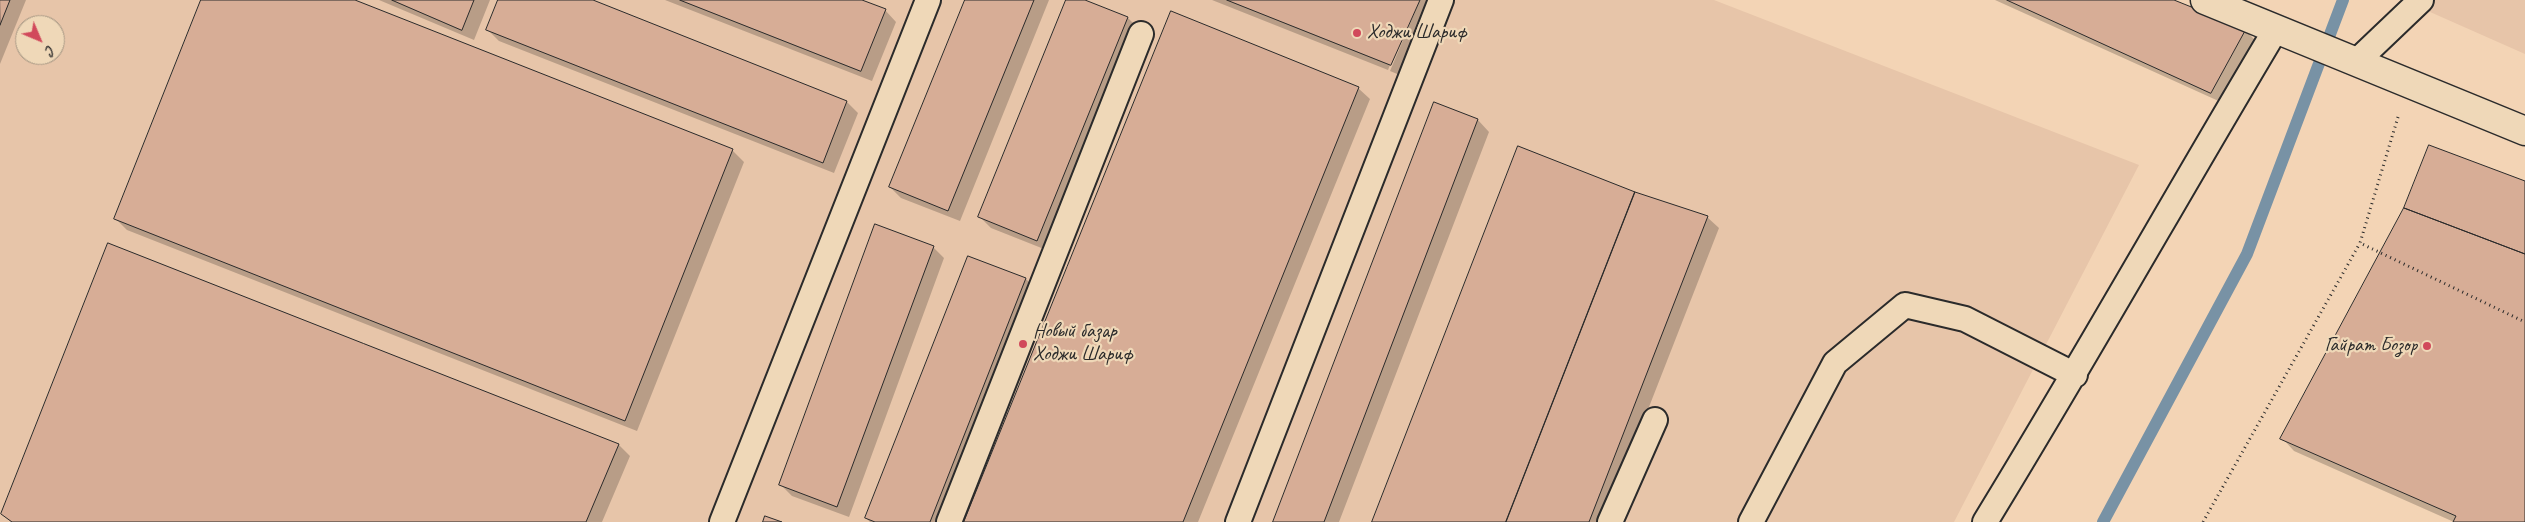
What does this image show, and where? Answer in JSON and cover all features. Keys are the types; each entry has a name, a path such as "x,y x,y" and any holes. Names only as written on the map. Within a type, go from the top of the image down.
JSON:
{"main road":[{"path":"2205,0 2525,130"}],"lane":[{"path":"722,522 928,0"},
{"path":"1238,522 1441,0"},
{"path":"2356,62 2421,0"},
{"path":"1985,522 2075,375 2151,240 2276,29"},
{"path":"949,522 1141,34"},
{"path":"1751,522 1835,363 1905,305 1965,319 2075,375"},
{"path":"1610,522 1655,420"}],"path":[{"path":"2203,522 2360,243 2408,83"},
{"path":"2360,243 2525,322"}],"shaded area":[{"name":"Новый базар Ходжи Шариф","path":"0,0 1714,0 2139,165 1954,522 0,522"},
{"path":"2403,0 2525,0 2525,54"}],"building":[{"path":"0,0 10,0 0,25"},
{"path":"201,0 355,0 733,149 625,421 114,219"},
{"path":"392,0 474,0 462,30"},
{"path":"498,0 593,0 847,101 823,163 486,30"},
{"path":"680,0 862,0 886,9 861,71"},
{"path":"965,0 1034,0 948,211 889,187"},
{"path":"1066,0 1085,0 1128,17 1037,241 978,217"},
{"name":"Ходжи Шариф","path":"1227,0 1420,0 1391,65"},
{"path":"2007,0 2174,0 2246,29 2211,93"},
{"path":"1171,11 1359,87 1183,522 964,522"},
{"path":"1434,102 1478,119 1324,522 1273,522"},
{"path":"2429,145 2525,181 2525,254 2404,208"},
{"path":"1518,146 1635,192 1506,522 1372,522"},
{"path":"1635,192 1708,216 1589,522 1506,522"},
{"name":"Гайрат Бозор","path":"2404,208 2525,254 2525,522 2453,522 2456,516 2280,439"},
{"path":"875,224 934,246 837,507 779,485"},
{"path":"108,243 619,444 586,522 12,522 1,514"},
{"path":"968,256 1026,278 930,522 875,522 865,518"},
{"path":"765,516 782,522 763,522"}],"waterway":[{"path":"2103,522 2247,254 2343,0"}],"place":[{"name":"Ходжи Шариф","path":"1357,33"},
{"name":"Новый базар Ходжи Шариф","path":"1023,344"},
{"name":"Гайрат Бозор","path":"2427,346"}]}
